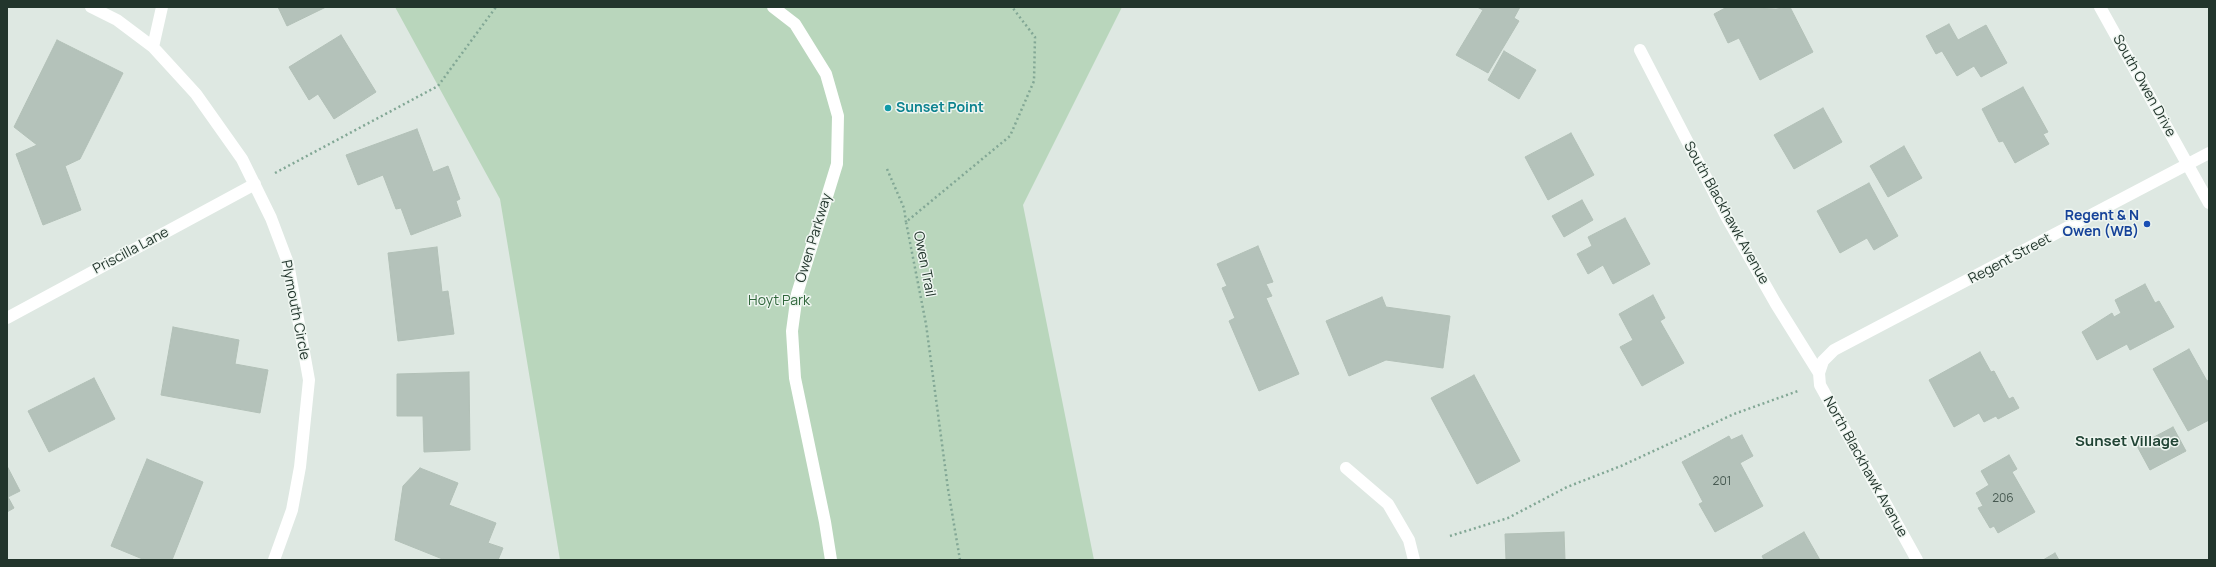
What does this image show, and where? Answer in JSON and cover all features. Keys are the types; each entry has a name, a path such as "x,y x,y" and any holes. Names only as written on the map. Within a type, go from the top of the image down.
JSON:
{"street":[{"name":"Plymouth Circle","path":"91,7 116,20 153,47 196,94 242,158 271,218 288,263 309,380 300,467 292,510 274,560"},
{"path":"153,47 162,7"},
{"name":"Owen Parkway","path":"773,7 795,24 826,74 838,116 837,164 797,294 792,331 795,378 825,522 830,560"},
{"name":"South Owen Drive","path":"2100,7 2209,203"},
{"name":"South Blackhawk Avenue","path":"1640,50 1726,216 1820,379"},
{"name":"Regent Street","path":"1820,379 1823,361 1834,350 2209,153"},
{"name":"Priscilla Lane","path":"7,318 255,184"},
{"name":"North Blackhawk Avenue","path":"1820,379 1916,560"},
{"path":"1346,468 1388,504 1409,540 1414,560"}],"path":[{"path":"255,184 438,86 496,7"},
{"name":"Owen Trail","path":"960,560 948,488 926,324 906,222 1010,136 1034,81 1035,37 1012,7"},
{"path":"887,169 904,208 906,222"},
{"path":"1450,536 1508,518 1567,487 1621,466 1760,403 1820,379"}],"green space":[{"name":"Hoyt Park","path":"395,7 1122,7 1023,205 1094,560 560,560 500,199"}],"building":[{"path":"278,7 326,7 287,26"},
{"path":"1477,7 1520,7 1514,18 1519,21 1488,73 1456,55 1483,10"},
{"path":"1727,7 1776,9 1790,7 1813,52 1760,80 1739,38 1728,43 1714,14"},
{"path":"1949,24 1958,40 1986,25 2007,63 1981,77 1974,66 1957,76 1942,51 1936,54 1926,36"},
{"path":"341,35 376,92 334,119 318,94 309,100 289,67"},
{"path":"57,40 123,73 80,159 65,166 81,210 43,225 16,154 37,145 14,127"},
{"path":"1504,51 1536,70 1519,99 1488,80"},
{"path":"2023,87 2048,132 2043,134 2049,144 2015,163 2003,141 1999,142 1982,109"},
{"path":"1823,108 1842,142 1794,169 1774,135"},
{"path":"417,129 433,172 448,166 460,199 456,201 461,216 411,235 401,208 396,209 383,175 358,185 346,155"},
{"path":"1571,133 1594,175 1548,200 1525,157"},
{"path":"1904,146 1922,178 1888,197 1870,166"},
{"path":"1869,183 1898,236 1874,250 1867,238 1840,253 1817,211"},
{"path":"1582,200 1593,220 1564,237 1552,216"},
{"path":"1625,218 1650,264 1613,284 1603,265 1588,274 1577,254 1592,246 1588,237"},
{"path":"1258,246 1273,282 1266,284 1272,296 1266,298 1299,374 1259,391 1229,321 1235,318 1222,288 1227,286 1217,264"},
{"path":"437,247 442,292 448,291 454,334 398,341 388,253"},
{"path":"2145,284 2155,303 2159,301 2174,327 2130,350 2127,344 2097,360 2082,332 2112,313 2114,317 2121,313 2115,300"},
{"path":"1653,295 1665,318 1660,321 1684,363 1642,386 1620,347 1633,340 1619,314"},
{"path":"1382,297 1386,307 1450,316 1443,368 1386,360 1349,376 1326,321"},
{"path":"173,327 239,340 235,364 268,370 260,413 161,395"},
{"path":"2189,349 2207,381 2209,380 2209,420 2188,431 2153,369"},
{"path":"1980,352 1991,372 1994,371 2009,399 2013,397 2019,408 1998,419 1996,416 1984,422 1979,413 1954,427 1929,380"},
{"path":"469,372 470,450 424,452 423,416 397,416 397,374"},
{"path":"1474,375 1520,461 1477,484 1431,398"},
{"path":"94,378 115,419 49,452 28,411"},
{"path":"2173,427 2186,451 2150,470 2137,446"},
{"path":"1742,435 1753,456 1740,463 1763,506 1715,532 1699,504 1703,502 1682,462 1729,436 1731,440"},
{"path":"2009,455 2017,469 2012,472 2035,512 1998,533 1994,526 1990,528 1978,508 1983,506 1976,493 1989,485 1981,471"},
{"path":"147,459 203,482 172,560 145,560 111,546"},
{"path":"7,466 20,491 8,497 14,508 7,512"},
{"path":"420,468 458,483 449,505 496,523 488,543 503,548 498,560 445,560 395,540 403,486"},
{"path":"1564,532 1565,560 1506,560 1505,534"},
{"path":"1804,532 1820,560 1764,560 1762,556"},
{"path":"2055,553 2059,560 2043,560"}],"place":[{"name":"Sunset Point","path":"888,108"},
{"name":"Regent & N Owen (WB)","path":"2147,224"}],"district":[{"name":"Sunset Village","path":"2127,442"}]}
